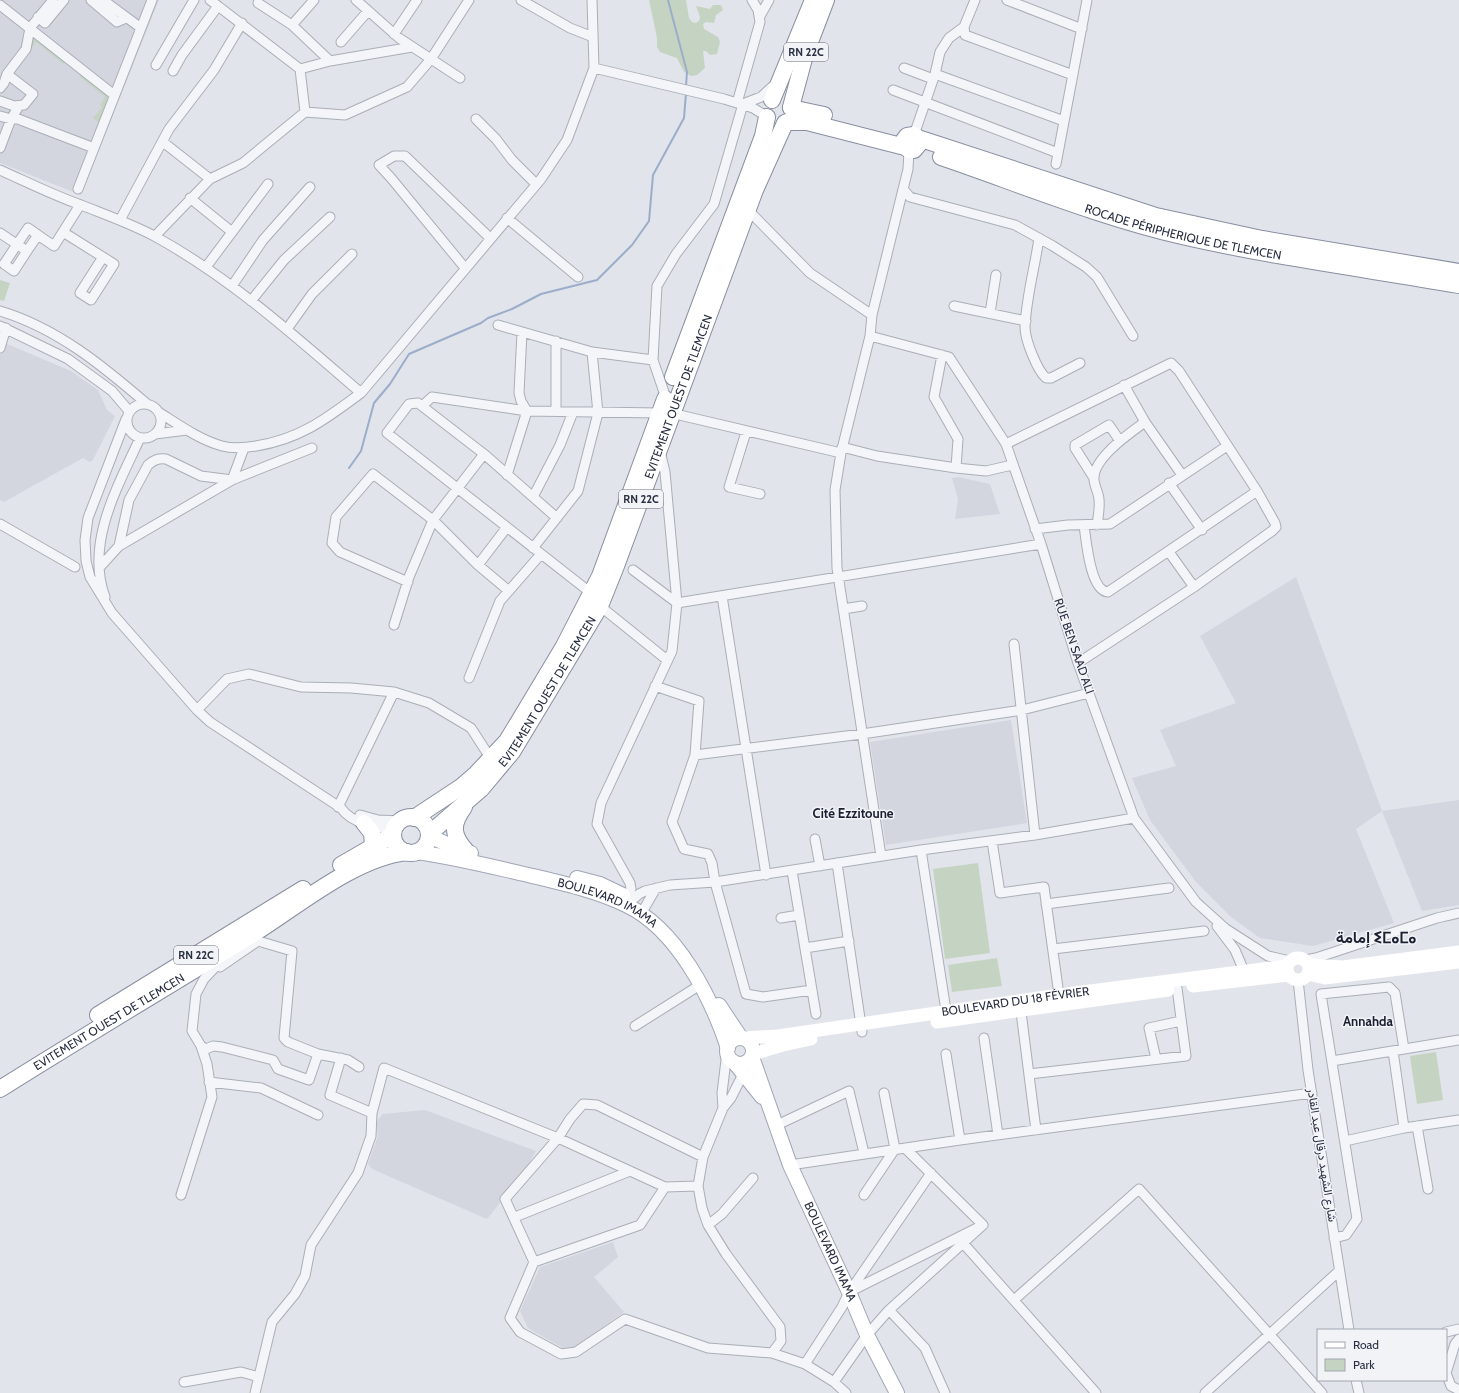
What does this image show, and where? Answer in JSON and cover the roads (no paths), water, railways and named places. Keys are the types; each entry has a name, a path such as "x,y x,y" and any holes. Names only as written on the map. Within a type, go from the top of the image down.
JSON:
{"highway":[{"name":"EVITEMENT OUEST DE TLEMCEN","path":"429,835 467,802 492,777 512,752 595,600 660,450 666,408 765,129 769,109 813,0"},
{"name":"EVITEMENT OUEST DE TLEMCEN","path":"0,1076 373,846 400,826 461,787 491,759 507,741 564,646 595,600 622,517 774,145 788,115 805,55 826,0"},
{"path":"778,99 784,100 788,115 776,125 770,122 769,109 778,99"},
{"path":"788,115 807,122 911,143 1156,216 1269,240 1459,272"},
{"name":"ROCADE PÉRIPHERIQUE DE TLEMCEN","path":"911,143 938,155 1094,210 1181,236 1459,285"},
{"path":"466,851 456,838 454,828 457,818 467,802"},
{"path":"422,821 429,835 426,846 412,852 400,849 395,842 400,826 422,821"},
{"path":"364,823 372,833 373,846"},
{"name":"EVITEMENT OUEST DE TLEMCEN","path":"0,1089 249,940 362,865 384,856 412,852"}],"main road":[{"name":"BOULEVARD IMAMA","path":"429,835 466,851 600,884 629,900 680,943 724,1014 743,1038 752,1045 740,1058"},
{"name":"BOULEVARD IMAMA","path":"412,852 453,858 559,882 629,900"},
{"name":"BOULEVARD IMAMA","path":"643,911 670,940 700,985 769,1107 790,1165 849,1292 867,1335 897,1393"},
{"path":"1298,969 1343,967 1459,952"},
{"path":"1298,969 1325,978 1459,962"},
{"name":"BOULEVARD DU 18 FÉVRIER","path":"947,1016 1021,1012 1298,969"},
{"name":"BOULEVARD DU 18 FÉVRIER","path":"743,1038 861,1028 947,1016 1059,995 1244,971 1298,969"},
{"name":"BOULEVARD DU 18 FÉVRIER","path":"740,1058 787,1044 861,1028"},
{"path":"740,1058 731,1042 743,1038"}],"street":[{"path":"4,0 34,23 115,91"},
{"path":"0,88 4,83 7,74 26,49 34,23 52,0"},
{"path":"0,5 34,23 45,23 64,0"},
{"path":"91,0 117,22 126,18"},
{"path":"104,0 141,28"},
{"path":"78,189 115,91 152,0"},
{"path":"156,65 194,0"},
{"path":"292,25 314,0"},
{"path":"356,0 394,34 460,78"},
{"path":"155,236 210,179 243,163 305,112 345,115 407,87 431,59 469,0"},
{"path":"0,311 52,332 107,369 147,404 154,407 160,413 187,430 224,447 244,448 277,443 299,434 324,420 361,393 536,184 567,140 594,68 592,0"},
{"path":"666,408 653,360 657,286 676,254 714,204 760,22 758,10 752,0"},
{"path":"760,16 769,0"},
{"path":"965,31 975,0"},
{"path":"1007,0 1017,2 1082,29"},
{"path":"1056,164 1088,0"},
{"path":"394,34 416,1"},
{"path":"525,1 570,28 593,37"},
{"path":"173,71 214,3 300,69 305,112"},
{"path":"258,3 292,25 330,62"},
{"path":"341,42 368,11"},
{"path":"120,220 169,129 214,70 242,23"},
{"path":"740,103 761,97 774,85 797,32 802,28"},
{"path":"881,856 838,578 835,490 842,450 870,336 872,315 908,168 911,143 943,46 956,33 965,31 1073,75"},
{"path":"300,69 412,46"},
{"path":"594,68 769,109"},
{"path":"904,68 1064,121"},
{"path":"0,101 19,106 24,105 33,94 7,74"},
{"path":"893,90 1058,153"},
{"path":"740,103 758,105 769,109"},
{"path":"740,103 756,117 760,125 754,147 755,158"},
{"path":"0,148 11,120 19,106"},
{"path":"0,116 11,120 18,119 94,148"},
{"path":"476,119 496,139 512,160 536,184"},
{"path":"163,142 210,179"},
{"path":"465,268 379,165 394,156 404,156 490,238"},
{"path":"0,170 155,236 206,267 251,300 361,393"},
{"path":"206,267 268,184"},
{"path":"232,286 263,240 310,187"},
{"path":"903,189 910,197 1014,225 1040,238 1086,267 1097,277 1133,336"},
{"path":"190,198 232,232"},
{"path":"38,235 14,271 4,264 28,228 54,246 80,205"},
{"path":"748,210 810,273 872,315"},
{"path":"251,300 284,260 330,217"},
{"path":"507,218 578,277"},
{"path":"63,232 103,257"},
{"path":"0,233 27,252"},
{"path":"1040,238 1025,329 1034,356 1042,374 1046,378 1051,378 1080,363"},
{"path":"286,329 312,294 352,254"},
{"path":"990,313 996,275"},
{"path":"954,306 1026,321"},
{"path":"498,325 592,352 653,360"},
{"path":"0,348 3,327 68,359 112,391 128,415 128,429 135,436 140,438 151,437 155,434 187,430"},
{"path":"507,475 527,411 521,401 519,393 522,332"},
{"name":"RUE BEN SAAD ALI","path":"870,336 949,357 1006,444 1012,465 1041,544 1078,663 1134,818 1196,902 1226,929 1268,956 1298,969"},
{"path":"556,341 556,411"},
{"path":"533,548 578,491 598,413 592,352"},
{"path":"942,356 934,397 958,439 956,468"},
{"path":"1006,444 1171,363 1187,383 1257,491 1275,523 1276,527 1194,587 1078,663"},
{"path":"1124,385 1145,422 1182,475"},
{"path":"422,406 432,397 527,411 598,413 666,408 746,432 877,456 986,471 1012,465"},
{"path":"557,518 484,454 418,403 409,404 387,433 541,554 667,660"},
{"path":"147,404 137,405 128,415 88,518 85,540 86,561 90,577 112,614 197,710 210,722 340,808 344,814 364,823 400,826"},
{"path":"533,497 560,446 574,412"},
{"path":"155,434 161,424 160,413"},
{"path":"1094,478 1103,458 1145,422"},
{"path":"1097,525 1099,500 1094,478 1075,448 1075,445 1109,425 1120,442"},
{"path":"746,432 729,487 760,494"},
{"path":"112,614 103,591 99,568 100,544 103,527 116,492 140,438"},
{"path":"1035,529 1068,525 1110,524 1169,483 1227,446"},
{"path":"232,480 244,448"},
{"path":"99,568 119,546 232,480 312,448"},
{"path":"629,900 631,889 630,883 597,824 601,803 672,651 677,603 665,472 660,450"},
{"path":"394,625 409,577 433,520 484,454"},
{"path":"119,546 130,500 148,465 152,462 166,459 201,476 232,480"},
{"path":"408,582 340,552 332,543 336,517 372,474 433,520 478,565 509,591"},
{"path":"1169,483 1202,530"},
{"path":"1084,525 1092,570 1099,586 1105,592 1112,590 1170,552 1257,491"},
{"path":"0,524 75,567"},
{"path":"478,565 507,527"},
{"path":"633,570 677,603 1041,544"},
{"path":"1170,552 1194,587"},
{"path":"469,678 500,601 541,554"},
{"path":"722,596 766,875"},
{"path":"843,609 862,606"},
{"path":"1014,644 1035,835"},
{"path":"197,710 227,679 249,674 302,687 351,688 394,692 429,703 471,728 491,759"},
{"path":"655,686 699,701 695,755 672,822 684,849 708,854 712,863 715,882 746,994 763,997 812,990"},
{"path":"340,808 394,692"},
{"path":"695,755 746,750 1022,710 1089,693"},
{"path":"340,808 400,826"},
{"path":"629,900 639,894 670,885 715,882 766,875 921,850 1035,835 1134,818"},
{"path":"815,839 820,866"},
{"path":"992,841 1000,892 1044,887 1059,995"},
{"path":"921,850 947,1016"},
{"path":"837,863 861,1028"},
{"path":"792,871 816,1014"},
{"path":"643,911 656,888"},
{"path":"1046,904 1169,888"},
{"path":"1196,902 1235,950 1244,971"},
{"path":"1298,969 1316,958 1437,918 1459,913"},
{"path":"781,918 799,915"},
{"path":"1053,949 1204,931"},
{"path":"181,1195 212,1097 207,1064 201,1046 192,1031 196,994 208,975 249,940"},
{"path":"208,975 249,940"},
{"path":"249,940 292,951 284,1038 288,1042 318,1054 348,1060 359,1067"},
{"path":"805,948 849,941"},
{"name":"شارع الشهيد درقال عبد القادر","path":"1298,969 1312,1093 1349,1329"},
{"path":"635,1026 700,985"},
{"path":"1334,1238 1346,1235 1356,1219 1321,994 1389,987 1395,993 1404,1049"},
{"path":"1029,1074 1186,1056 1177,988"},
{"path":"1021,1012 1036,1130"},
{"path":"1156,1060 1149,1028 1181,1021"},
{"path":"984,1038 998,1135"},
{"path":"1332,1061 1459,1040"},
{"path":"201,1046 206,1049 213,1046 222,1047 273,1060 278,1069 309,1080 318,1054"},
{"path":"1393,1051 1404,1128"},
{"path":"946,1054 960,1140"},
{"path":"341,1058 330,1095 372,1113"},
{"path":"723,1108 722,1093 740,1058"},
{"path":"740,1058 731,1098 723,1108 703,1157 698,1186 702,1208 708,1225 726,1254 780,1327 781,1341 772,1353"},
{"path":"255,1393 272,1322 296,1294 304,1276 311,1245 358,1173 371,1136 372,1113 384,1068 558,1138 665,1187 698,1186"},
{"path":"209,1082 261,1088 318,1115"},
{"path":"775,1126 849,1091 864,1154"},
{"path":"864,1195 895,1149 884,1093"},
{"path":"790,1165 960,1140 1312,1093"},
{"path":"703,1157 597,1105 582,1104 558,1138 505,1198 515,1217 534,1262 510,1318 520,1332 561,1354 576,1352 625,1318 708,1348 772,1353 805,1364 834,1382 846,1393"},
{"path":"1345,1141 1404,1128 1459,1120"},
{"path":"1417,1126 1428,1189"},
{"path":"905,1148 983,1225"},
{"path":"515,1217 630,1171"},
{"path":"805,1364 842,1307 849,1292 930,1173"},
{"path":"708,1225 722,1214 753,1178"},
{"path":"534,1262 640,1225 665,1187"},
{"path":"1014,1300 1139,1189 1322,1393"},
{"path":"849,1292 983,1225"},
{"path":"834,1382 867,1335 889,1310 983,1225"},
{"path":"963,1243 1096,1393"},
{"path":"1205,1393 1339,1271"},
{"path":"889,1310 925,1348 945,1393"},
{"path":"1447,1332 1459,1330"},
{"path":"1447,1370 1455,1344 1459,1339"},
{"path":"184,1382 241,1372 259,1378"},
{"path":"1447,1376 1451,1386 1459,1390"},
{"path":"1356,1381 1359,1393"}],"waterway":[{"path":"668,0 687,72 686,86"},
{"path":"349,468 361,451 374,403 390,384 409,354 481,323 488,318 512,309 541,294 597,280 632,245 649,221 653,175 684,118 686,93"}],"district":[{"name":"Cité Ezzitoune","path":"853,813"},
{"name":"إمامة ⵉⵎⴰⵎⴰ","path":"1376,937"},
{"name":"Annahda","path":"1368,1021"}]}
